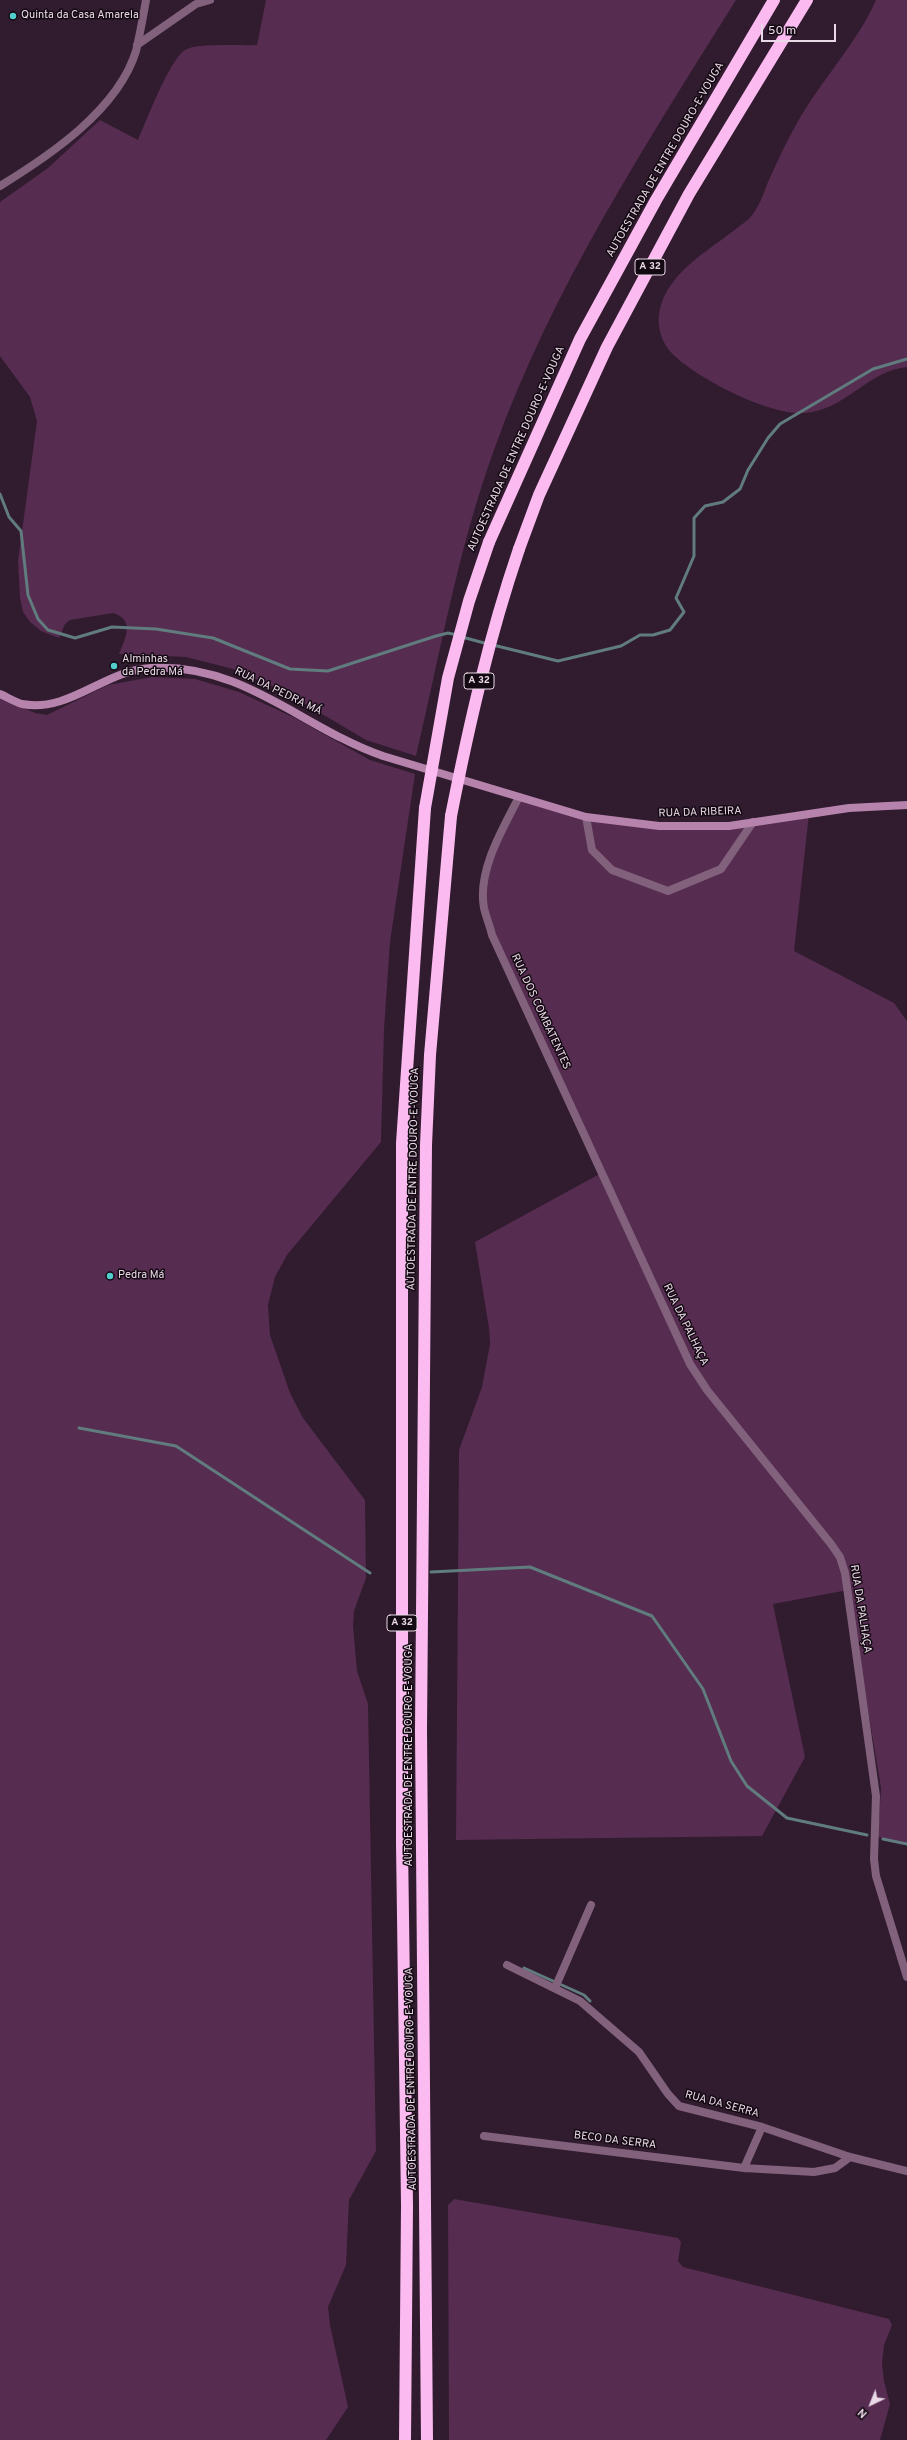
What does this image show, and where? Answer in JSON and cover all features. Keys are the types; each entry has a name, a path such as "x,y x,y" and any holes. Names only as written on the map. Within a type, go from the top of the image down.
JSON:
{"highway":[{"name":"AUTOESTRADA DE ENTRE DOURO-E-VOUGA","path":"405,2440 407,2205 402,1844 402,1143 425,808 448,678 469,601 489,542 580,339 656,200 774,0"},
{"name":"AUTOESTRADA DE ENTRE DOURO-E-VOUGA","path":"428,2440 421,1730 426,1145 430,1055 451,816 480,676 498,610 539,495 607,347 689,194 807,0"}],"main road":[{"name":"RUA DA PEDRA MÁ","path":"0,694 21,704 42,705 64,701 124,671 167,668 200,672 225,678 264,695 372,752 519,797"},
{"name":"RUA DA RIBEIRA","path":"519,797 586,817 659,826 729,826 849,808 907,805"}],"street":[{"path":"0,186 35,165 96,114 118,87 137,45 146,0"},
{"path":"137,45 196,4 210,0"},
{"name":"RUA DOS COMBATENTES","path":"519,797 496,841 486,875 484,907 492,935 629,1231"},
{"path":"586,817 592,850 612,870 668,891 721,869 754,822"},
{"name":"RUA DA PALHAÇA","path":"629,1231 690,1364 707,1390 831,1544 840,1558 845,1572 876,1796 874,1859 876,1876 907,1977"},
{"path":"555,1988 591,1905"},
{"name":"RUA DA SERRA","path":"507,1965 580,2001 639,2052 668,2094 679,2106 762,2127 850,2157 907,2171"},
{"path":"744,2168 762,2127"},
{"name":"BECO DA SERRA","path":"484,2136 744,2168 814,2172 835,2168 850,2157"}],"shaded area":[{"path":"266,0 736,0 635,163 603,219 543,332 517,391 481,487 470,525 450,602 416,756 366,740 285,692 233,669 186,657 119,654 127,630 124,620 120,616 113,613 70,620 65,624 59,638 41,631 30,622 23,612 20,598 18,561 37,421 30,397 0,356 0,202 48,168 100,120 138,140 167,76 181,54 187,49 201,46 257,45"},
{"path":"876,0 907,0 907,367 893,370 880,376 832,406 819,411 804,413 789,412 752,401 732,392 712,382 679,360 668,349 662,338 659,326 660,308 667,291 682,271 753,214 760,202 789,137 806,107 859,32"},
{"path":"152,677 195,679 239,692 295,718 370,760 415,774 390,942 384,1029 381,1142 287,1255 275,1277 268,1305 270,1335 290,1393 303,1418 365,1500 366,1578 354,1611 353,1626 357,1671 368,1704 376,2151 349,2200 346,2265 328,2307 330,2325 348,2407 326,2440 0,2440 0,698 35,713 47,715 108,685"},
{"path":"519,797 586,817 659,826 729,826 809,814 794,951 894,1003 907,1021 907,1844 878,1837 881,1788 848,1590 773,1604 805,1757 762,1836 456,1840 459,1450 482,1387 490,1344 489,1328 475,1242 605,1171 492,935 484,907 486,875"},
{"path":"454,2199 678,2238 681,2242 678,2261 683,2267 889,2319 892,2325 884,2345 882,2363 884,2381 890,2404 880,2440 449,2440 448,2205"}],"waterway":[{"path":"493,645 558,661 621,646 640,635 653,635 670,630 684,612 676,598 694,556 694,518 705,506 723,502 740,489 748,470 768,438 780,424 873,369 907,359"},
{"path":"0,494 9,517 21,531 28,595 38,619 48,630 75,638 112,627 156,629 213,638 290,669 328,671 436,636 448,633 457,635"},
{"path":"462,637 488,644"},
{"path":"79,1428 176,1446 370,1573"},
{"path":"431,1572 530,1567 652,1616 703,1689 731,1761 747,1786 787,1818 867,1835"},
{"path":"883,1839 907,1844"},
{"path":"524,1968 584,1995 590,2001"}],"place":[{"name":"Quinta da Casa Amarela","path":"13,16"},
{"name":"Alminhas da Pedra Má","path":"114,666"},
{"name":"Pedra Má","path":"110,1276"}]}
